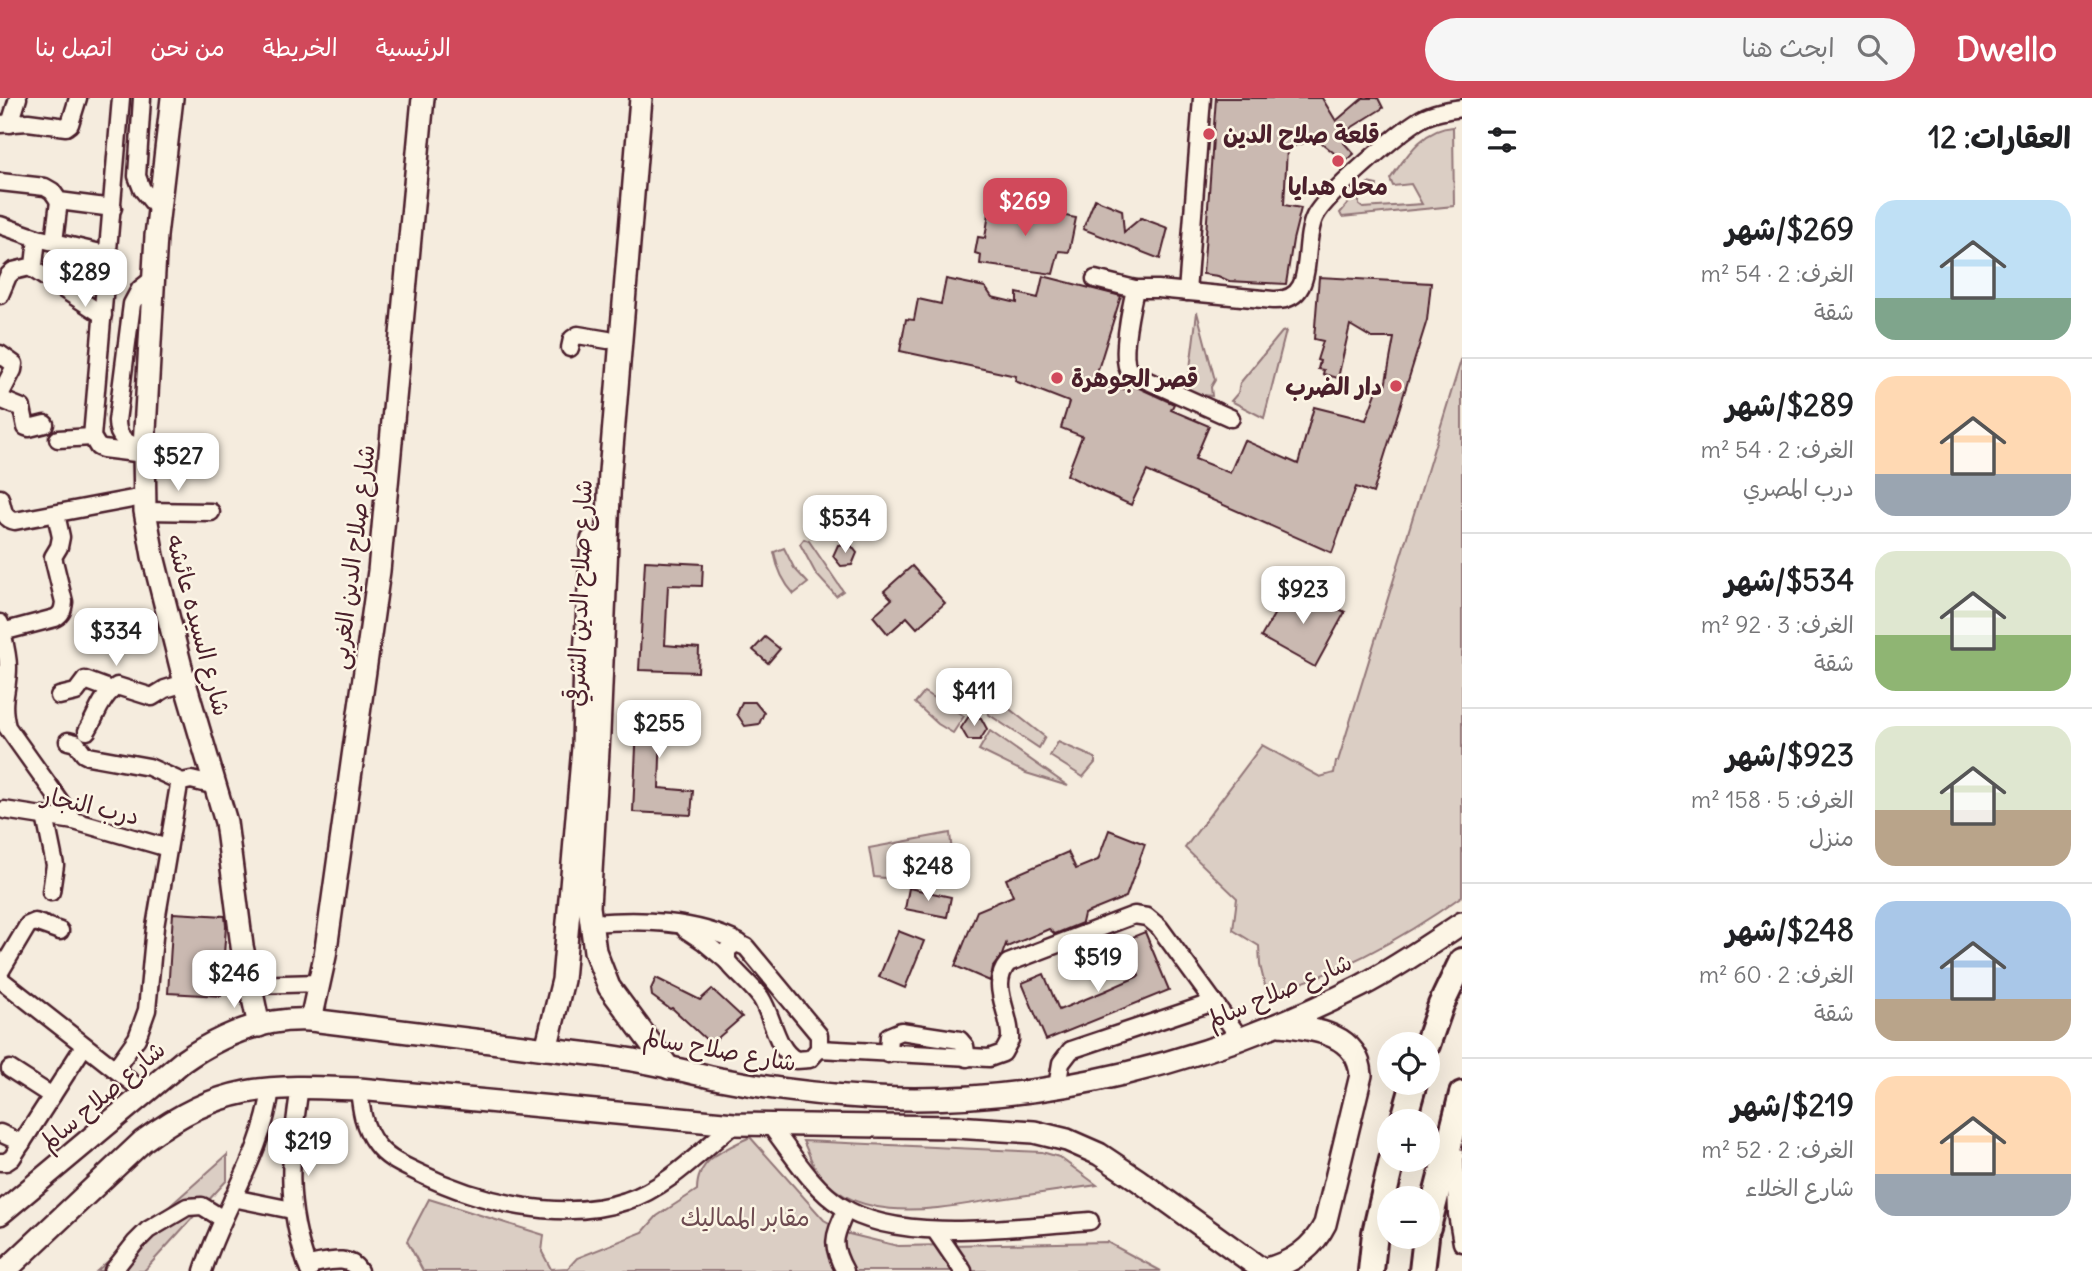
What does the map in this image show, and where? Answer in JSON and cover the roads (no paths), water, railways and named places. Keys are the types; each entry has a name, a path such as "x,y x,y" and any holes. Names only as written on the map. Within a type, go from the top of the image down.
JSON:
{"highway":[{"path":"1431,1032 1462,961"},
{"path":"1438,1186 1460,1100"},
{"path":"1371,1271 1389,1172"},
{"path":"1422,1271 1425,1249"}],"main road":[{"name":"شارع السيده عائشه","path":"172,98 158,209 144,451 144,504 152,556 229,835 236,907 259,1026"},
{"name":"شارع صلاح الدين الغربى","path":"311,1020 325,956 379,571 423,98"},
{"name":"شارع صلاح الدين الشرقي","path":"546,1049 563,980 579,801 587,609 627,98"},
{"name":"شارع صلاح الدين الشرقي","path":"641,98 610,472 590,879 591,923 595,951 609,987 669,1068"},
{"name":"شارع صلاح سالم","path":"0,1214 144,1092 204,1046 283,1020 311,1020 639,1061 745,1083 874,1098 961,1099 1057,1087 1175,1060 1240,1038 1277,1025 1363,985 1417,954 1462,923"},
{"path":"5,1271 143,1141 168,1123 213,1100 244,1091 300,1086 359,1089 734,1124 992,1128 1034,1132 1067,1140 1099,1154 1263,1270 1298,1257 1314,1242 1325,1224 1361,1075 1358,1058 1343,1041 1313,1030 1277,1025"}],"street":[{"path":"5,124 18,98"},
{"path":"5,124 29,122 66,127 70,124 78,98"},
{"path":"121,98 92,437 97,447 103,449 144,451"},
{"path":"142,98 136,176 142,189 158,209"},
{"path":"1187,292 1202,98"},
{"path":"1095,279 1135,289 1283,301 1293,297 1304,283 1310,227 1325,201 1421,118 1462,108"},
{"path":"0,182 45,187 60,201 113,208"},
{"path":"54,242 60,201"},
{"path":"0,225 37,238 109,255"},
{"path":"32,268 37,238"},
{"path":"0,295 13,271 32,268 103,315"},
{"path":"1135,289 1129,312 1125,353 1128,369 1137,376 1231,418"},
{"path":"570,348 572,339 578,335 608,340"},
{"path":"0,354 14,364 0,397 22,408 26,427 45,424"},
{"path":"58,439 92,437"},
{"path":"0,498 4,515 15,521 144,504 211,512"},
{"path":"56,514 61,537 53,557 64,602 63,609 55,618 1,628 3,657 8,665 1,706 4,728 74,821"},
{"path":"59,696 76,692 85,680 112,690"},
{"path":"87,731 97,715 103,697 117,686 152,696 185,683"},
{"path":"68,741 76,743 88,756 149,767 182,782 191,780 216,786"},
{"path":"115,1069 137,1038 147,1010 155,927 182,782"},
{"name":"درب النجار","path":"4,810 74,821 168,848"},
{"path":"46,816 55,865 51,892"},
{"path":"819,1049 967,1058 996,1056 1007,1047 1011,1033 999,980 1007,963 1127,916 1140,916 1154,922 1240,1038"},
{"path":"0,972 28,925 35,922 60,931"},
{"path":"591,923 643,922 677,925 716,932 740,943 820,1035 819,1049 810,1059 796,1060 789,1057 760,998 727,961 703,941 677,925"},
{"path":"727,961 729,946 740,943"},
{"path":"0,979 144,1092"},
{"path":"250,985 319,983"},
{"path":"1057,1087 1061,1063 1071,1050 1214,1002"},
{"path":"888,1054 890,1036 901,1031 960,1040 965,1046 967,1058"},
{"path":"0,1162 12,1158 84,1046"},
{"path":"10,1069 52,1096"},
{"path":"300,1086 290,1158 292,1210 308,1268 348,1260 359,1271"},
{"path":"203,1271 211,1245 265,1125 271,1088"},
{"path":"359,1089 362,1117 371,1137 382,1151 398,1163 445,1186 478,1197 547,1209 611,1205 635,1198 664,1181 734,1124"},
{"path":"1460,1100 1454,1177 1462,1243"},
{"path":"770,1125 829,1198 846,1210 872,1220 935,1230 1090,1221"},
{"path":"0,1133 22,1143"},
{"path":"233,1198 292,1210"},
{"path":"113,1271 148,1230 187,1207 202,1206 223,1219"},
{"path":"845,1271 834,1243 846,1210"},
{"path":"935,1230 963,1271"}],"place":[{"name":"قلعة صلاح الدين","path":"1209,134"},
{"name":"محل هدايا","path":"1338,161"},
{"name":"قصر الجوهرة","path":"1057,378"},
{"name":"دار الضرب","path":"1396,386"}],"park label":[{"name":"مقابر المماليك","path":"745,1217"}]}
